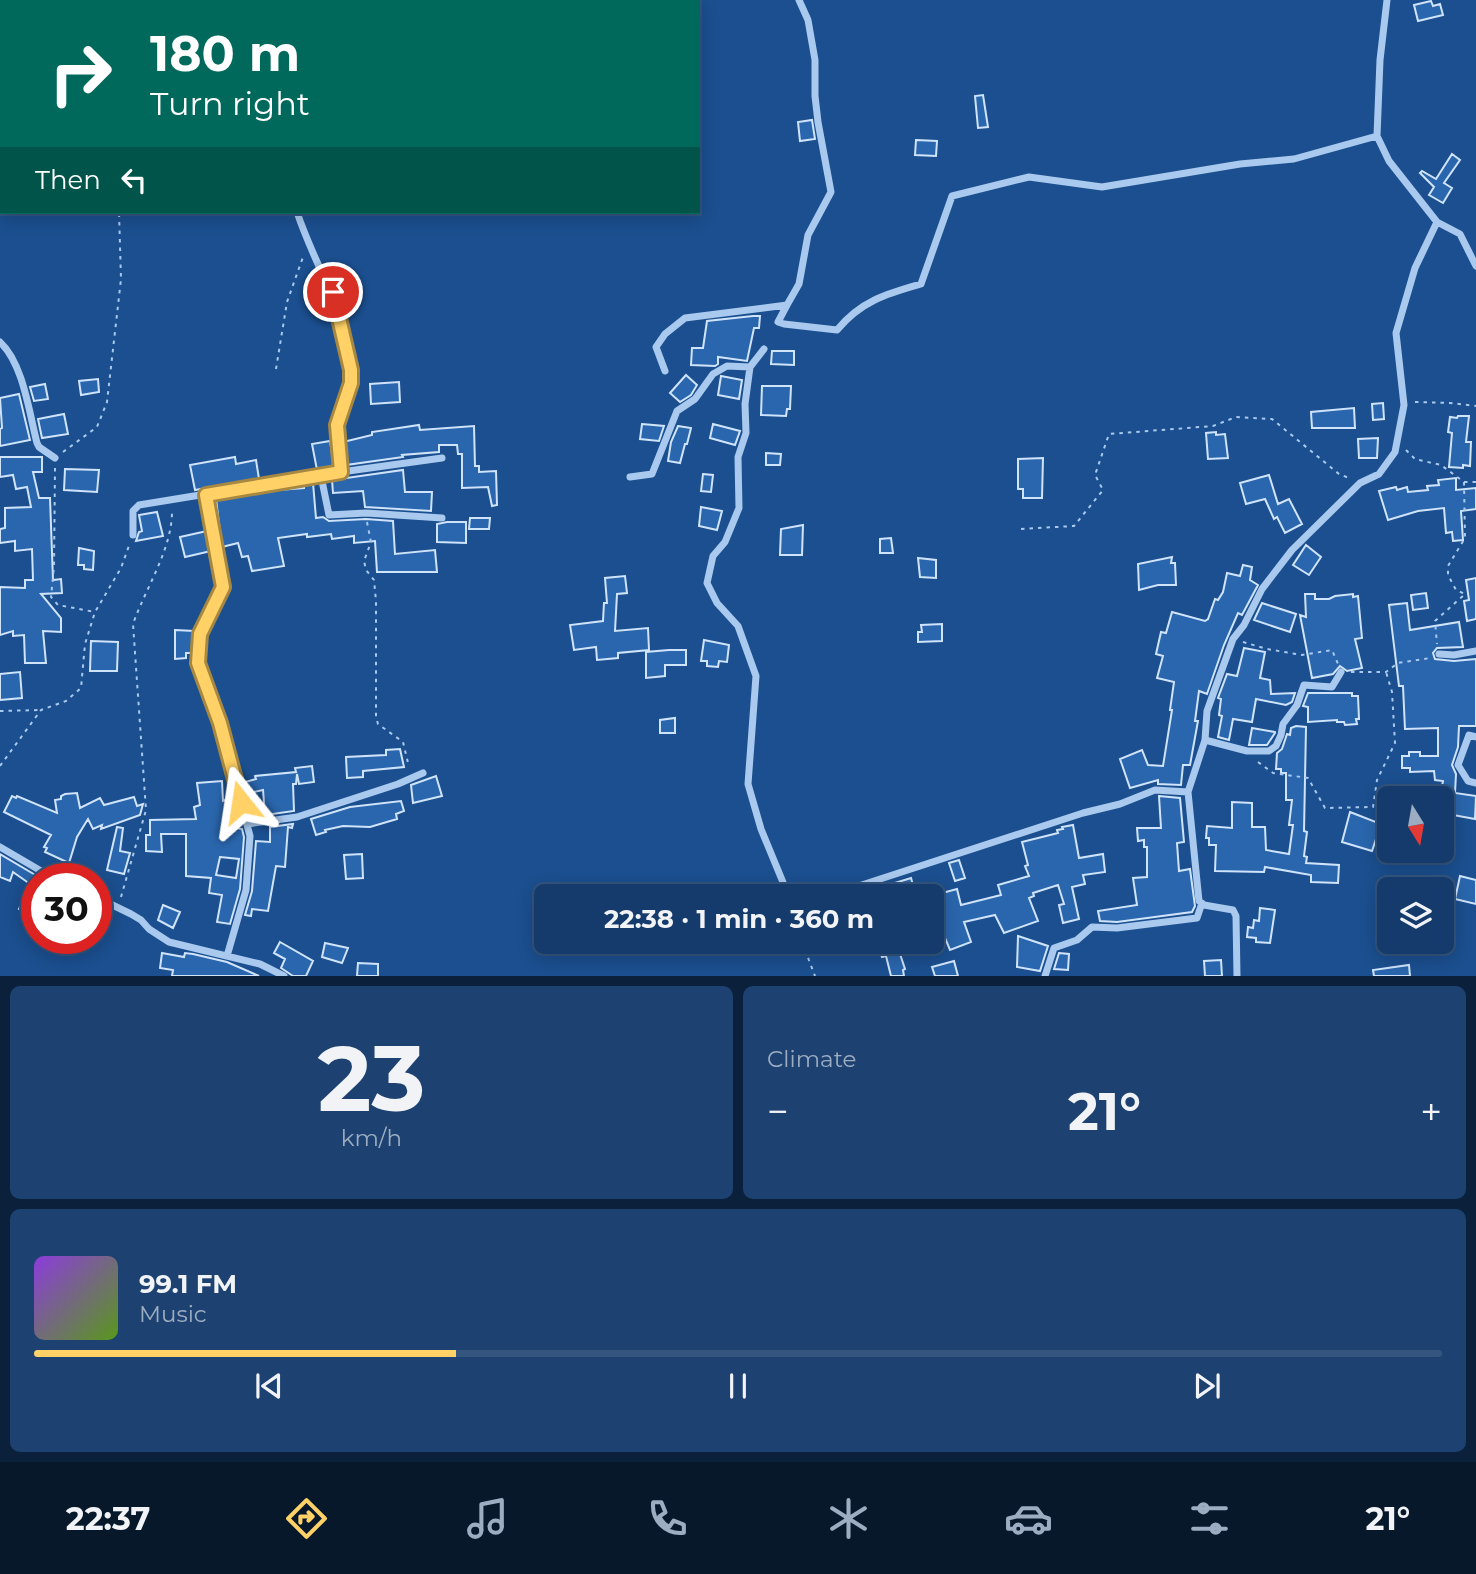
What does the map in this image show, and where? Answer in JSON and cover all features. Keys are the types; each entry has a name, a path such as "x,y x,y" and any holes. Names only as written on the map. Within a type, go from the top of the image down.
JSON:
{"street":[{"path":"799,0 808,20 813,47 818,122 831,192 808,235 799,284 778,322 784,324 837,330 847,318 868,302 921,284 952,196 1029,177 1102,187 1240,164 1294,159 1377,136"},
{"path":"1387,0 1380,60 1377,136 1389,161 1437,222 1460,234 1476,266"},
{"path":"298,214 304,235 333,292 348,348 351,383 337,425 341,472"},
{"path":"1237,975 1236,916 1233,910 1199,901 1188,792 1205,740 1208,711 1233,639 1244,625 1262,589 1292,550 1360,483 1379,474 1395,452 1404,402 1396,333 1415,268 1437,222"},
{"path":"665,371 656,347 665,334 685,318 786,305"},
{"path":"0,342 9,350 16,365 37,443 55,458"},
{"path":"764,349 750,367 745,404 746,433 738,457 738,508 733,527 713,556 707,583 717,603 738,626 756,676 748,783 761,829 784,884"},
{"path":"630,477 652,474 677,411 695,399 713,374 727,366 750,367"},
{"path":"133,535 135,507 442,458"},
{"path":"321,476 328,514 366,513 442,518"},
{"path":"206,495 223,587 200,634 198,663 220,723 250,836 246,890 227,956"},
{"path":"1439,654 1454,655 1476,651"},
{"path":"1205,740 1247,751 1269,751 1276,746 1282,735 1283,724 1297,705 1304,685 1332,687 1341,673"},
{"path":"1476,737 1469,735 1458,765 1468,781 1476,783"},
{"path":"247,824 297,817 424,773"},
{"path":"865,884 1083,813 1120,804 1155,790 1188,792"},
{"path":"0,847 27,863"},
{"path":"1045,975 1054,948 1077,940 1092,927 1117,928 1197,918 1202,903"},
{"path":"112,906 141,920 149,929 169,942 260,964 284,975"}],"path":[{"path":"94,612 58,605 51,597 54,566 55,458 97,427 107,402 121,279 119,214"},
{"path":"276,369 287,302 303,256"},
{"path":"1404,402 1476,406"},
{"path":"1021,529 1074,526 1102,490 1095,475 1109,434 1213,426 1236,416 1272,418 1339,474 1360,483"},
{"path":"1397,442 1415,459 1441,465 1464,482 1476,482"},
{"path":"1233,639 1302,655 1332,650 1341,673 1386,672 1398,663 1424,660 1439,654 1434,621 1465,594 1456,590 1448,575 1448,566 1465,538 1464,482"},
{"path":"118,909 146,810 133,624 173,522 172,500"},
{"path":"366,513 371,542 364,561 366,570 374,580 376,601 376,717 378,724 403,742 412,778"},
{"path":"0,711 41,710 66,701 81,688 85,645 94,612 121,568 133,535"},
{"path":"1247,751 1273,773 1308,778 1325,808 1373,807 1377,780 1395,743 1392,692 1386,672"},
{"path":"0,766 41,710"},
{"path":"807,954 815,975"}],"building":[{"path":"1431,1 1433,6 1440,4 1443,15 1418,21 1414,5"},
{"path":"983,95 988,127 978,128 975,96"},
{"path":"812,120 815,139 800,141 798,122"},
{"path":"916,140 937,141 936,156 915,155"},
{"path":"1452,154 1460,160 1444,183 1452,188 1443,203 1429,195 1434,187 1420,173 1422,171 1436,179"},
{"path":"760,316 759,328 754,328 747,361 718,357 718,364 715,366 691,365 692,348 703,348 707,321"},
{"path":"772,351 794,351 794,365 771,364"},
{"path":"686,375 697,385 691,395 680,402 670,393"},
{"path":"721,376 742,380 739,399 718,395"},
{"path":"98,379 99,392 81,395 79,381"},
{"path":"399,382 400,402 371,404 370,384"},
{"path":"45,384 48,399 34,401 30,387"},
{"path":"762,386 791,386 790,409 787,409 786,416 761,415"},
{"path":"19,394 30,440 0,446 0,398"},
{"path":"1383,403 1384,419 1373,420 1372,404"},
{"path":"1354,408 1355,428 1312,428 1311,412"},
{"path":"64,414 68,434 42,438 38,419"},
{"path":"1469,416 1466,442 1471,442 1470,466 1463,465 1463,468 1449,467 1452,433 1448,432 1450,417"},
{"path":"642,424 664,426 659,441 640,439"},
{"path":"713,424 740,431 735,445 710,438"},
{"path":"419,425 420,430 474,426 475,466 479,466 479,472 496,471 497,505 492,506 488,487 462,488 462,454 458,454 457,445 439,445 439,452 402,455 403,457 346,465 343,442 372,435 372,432"},
{"path":"678,426 691,428 680,463 668,461 671,442"},
{"path":"1216,432 1216,435 1225,434 1228,458 1208,459 1206,433"},
{"path":"1378,438 1377,458 1359,458 1358,439"},
{"path":"330,441 334,467 317,470 312,444"},
{"path":"766,453 781,454 780,465 766,465"},
{"path":"0,457 42,457 42,472 33,472 39,498 50,498 53,580 61,579 62,593 41,594 61,618 61,632 43,631 46,663 25,663 24,635 13,636 13,631 0,635 0,587 25,588 25,580 33,580 32,549 15,551 15,541 0,543 0,529 5,528 5,508 31,507 27,487 16,489 13,475 0,477"},
{"path":"235,457 236,464 256,460 259,479 195,490 190,465"},
{"path":"1043,458 1042,498 1023,498 1023,489 1018,489 1018,459"},
{"path":"65,469 99,470 97,492 64,490"},
{"path":"403,470 405,492 432,492 431,511 365,507 363,491 333,493 332,480"},
{"path":"703,474 713,475 711,492 701,491"},
{"path":"1269,475 1278,504 1289,499 1302,524 1285,533 1277,517 1274,519 1265,499 1246,504 1240,483"},
{"path":"1456,478 1456,490 1476,488 1476,509 1461,511 1463,540 1453,541 1452,532 1446,533 1444,508 1418,511 1388,520 1379,491 1396,487 1397,490 1407,487 1408,492 1428,490 1427,486 1439,485 1438,480"},
{"path":"313,483 316,518 323,517 329,521 393,521 395,554 435,550 437,572 377,572 375,541 354,543 354,536 332,539 331,534 307,537 307,534 278,538 284,566 252,571 248,556 242,557 238,543 222,547 216,499 304,488 304,484"},
{"path":"701,507 722,511 717,530 699,526"},
{"path":"157,512 163,536 136,541 142,531 139,515"},
{"path":"470,518 490,518 489,529 469,529"},
{"path":"466,522 466,543 437,542 437,524"},
{"path":"803,525 802,555 780,555 781,529"},
{"path":"207,531 211,551 185,557 180,537"},
{"path":"891,538 893,553 880,553 880,539"},
{"path":"1306,545 1321,557 1309,575 1293,565"},
{"path":"79,548 94,551 93,570 78,565"},
{"path":"1172,557 1171,563 1175,563 1176,585 1158,585 1139,590 1138,564"},
{"path":"918,558 936,560 936,578 920,577"},
{"path":"1243,565 1252,567 1250,580 1258,585 1242,615 1238,613 1207,694 1199,691 1195,721 1198,721 1190,765 1183,765 1181,785 1158,784 1158,780 1130,788 1120,759 1142,750 1148,765 1163,766 1174,682 1157,678 1163,656 1156,654 1161,632 1166,633 1172,612 1205,621 1208,619 1215,599 1218,600 1223,592 1227,573 1240,576"},
{"path":"625,576 627,593 617,594 615,631 648,628 649,650 618,653 618,658 597,660 596,647 574,650 570,625 603,621 604,603 607,603 605,578"},
{"path":"1476,578 1476,619 1467,621 1464,601 1469,600 1466,580"},
{"path":"1426,593 1428,608 1413,610 1411,595"},
{"path":"1305,594 1315,594 1315,599 1353,594 1353,597 1358,596 1362,638 1355,639 1362,668 1347,671 1340,666 1333,674 1312,678 1300,615 1306,617"},
{"path":"1262,603 1296,614 1290,632 1254,620"},
{"path":"1407,603 1410,630 1459,622 1463,647 1437,648 1433,653 1435,659 1476,659 1476,726 1459,726 1458,747 1452,765 1456,774 1455,793 1476,796 1475,819 1454,815 1454,786 1442,786 1443,781 1435,780 1434,771 1410,772 1410,768 1402,768 1402,756 1409,756 1409,752 1420,752 1420,756 1438,756 1438,728 1405,729 1403,686 1399,686 1389,605"},
{"path":"942,624 942,641 918,642 918,632 922,632 921,625"},
{"path":"175,630 194,631 192,653 186,653 186,658 175,659"},
{"path":"704,640 729,645 727,662 719,661 718,667 707,666 707,661 701,661"},
{"path":"91,641 118,642 117,671 90,671"},
{"path":"1244,648 1265,652 1260,678 1270,680 1271,694 1295,693 1292,702 1286,705 1256,699 1252,722 1233,719 1229,740 1218,737 1222,716 1219,715 1221,699 1218,698 1227,674 1237,676"},
{"path":"686,650 686,665 665,665 665,676 646,678 646,652"},
{"path":"20,672 22,698 0,700 0,674"},
{"path":"1308,693 1352,693 1352,696 1358,696 1357,724 1345,725 1337,720 1308,722 1308,707 1303,706"},
{"path":"675,718 675,733 660,733 660,720"},
{"path":"1306,727 1304,831 1307,832 1304,856 1307,857 1306,863 1339,865 1338,883 1311,882 1311,875 1265,867 1264,872 1215,871 1216,845 1209,845 1209,838 1206,838 1207,826 1232,828 1232,802 1252,803 1252,827 1265,827 1266,850 1289,854 1293,825 1289,825 1292,800 1286,800 1286,773 1276,769 1277,753 1282,749 1287,734 1290,735 1291,728"},
{"path":"1252,728 1275,733 1267,745 1249,745"},
{"path":"400,749 404,767 363,771 363,777 347,778 346,757 386,755 386,750"},
{"path":"312,766 314,782 299,784 297,774 296,784 293,784 294,811 265,815 263,790 245,794 242,783 256,779 255,776 296,772 295,768"},
{"path":"436,776 442,796 413,803 411,785"},
{"path":"222,781 223,801 232,798 237,828 242,829 244,837 240,889 230,924 217,922 222,895 209,893 211,878 186,876 186,834 161,834 162,852 146,851 150,820 196,819 194,807 200,805 197,783","holes":["220,857 239,859 236,878 216,875"]},
{"path":"77,793 80,808 100,798 104,805 134,797 137,806 143,804 140,815 101,829 102,825 93,829 88,819 77,837 69,863 45,852 47,848 44,847 51,835 4,812 12,796 17,796 57,813 55,800 61,799 65,794"},
{"path":"1159,796 1180,798 1184,842 1177,843 1179,871 1190,869 1195,906 1192,912 1117,922 1100,921 1098,911 1137,905 1133,878 1147,877 1147,847 1144,847 1144,840 1138,841 1137,828 1161,828"},
{"path":"401,801 404,811 396,814 397,819 370,827 343,826 316,835 311,819 350,807"},
{"path":"1350,812 1377,822 1377,836 1372,851 1342,842"},
{"path":"293,824 292,828 288,827 285,867 276,866 268,911 252,909 251,916 245,915 252,891 256,841 270,842 270,827"},
{"path":"1073,825 1079,858 1103,854 1105,872 1083,875 1085,884 1072,887 1079,919 1063,923 1059,905 1064,904 1058,885 1033,893 1034,896 1029,898 1038,921 1004,933 995,915 964,922 971,942 950,950 944,935 944,892 957,889 961,905 1001,895 998,885 1029,876 1022,842 1058,833 1057,830 1063,829 1062,827"},
{"path":"117,827 123,828 120,851 130,853 124,874 112,871 112,863 109,863"},
{"path":"0,854 21,866 21,878 13,872 10,881 0,877"},
{"path":"362,854 363,878 346,879 344,855"},
{"path":"959,860 965,878 955,881 949,863"},
{"path":"1460,876 1476,880 1476,904 1455,899"},
{"path":"911,878 913,884 895,884"},
{"path":"163,905 180,912 173,928 158,920"},
{"path":"1260,908 1275,910 1270,943 1256,942 1256,938 1247,937 1248,927 1253,928 1254,920 1259,921"},
{"path":"1018,936 1048,946 1040,971 1017,967"},
{"path":"280,942 313,961 306,976 293,976 281,968 285,959 274,953"},
{"path":"325,943 348,948 342,963 322,957"},
{"path":"162,953 184,957 185,953 193,954 227,962 259,976 172,976 173,970 160,968"},
{"path":"1059,953 1069,954 1068,970 1054,969"},
{"path":"881,954 900,954 905,969 904,976 891,976 886,956 882,957"},
{"path":"1221,960 1222,976 1205,976 1204,961"},
{"path":"954,961 958,976 935,976 932,967"},
{"path":"358,963 378,964 378,976 357,976"},
{"path":"1409,965 1410,976 1374,976 1373,970"}],"route":[{"path":"241,802 220,723 198,663 200,634 223,587 206,495 341,472 337,425 349,391 351,370 333,292"}]}
